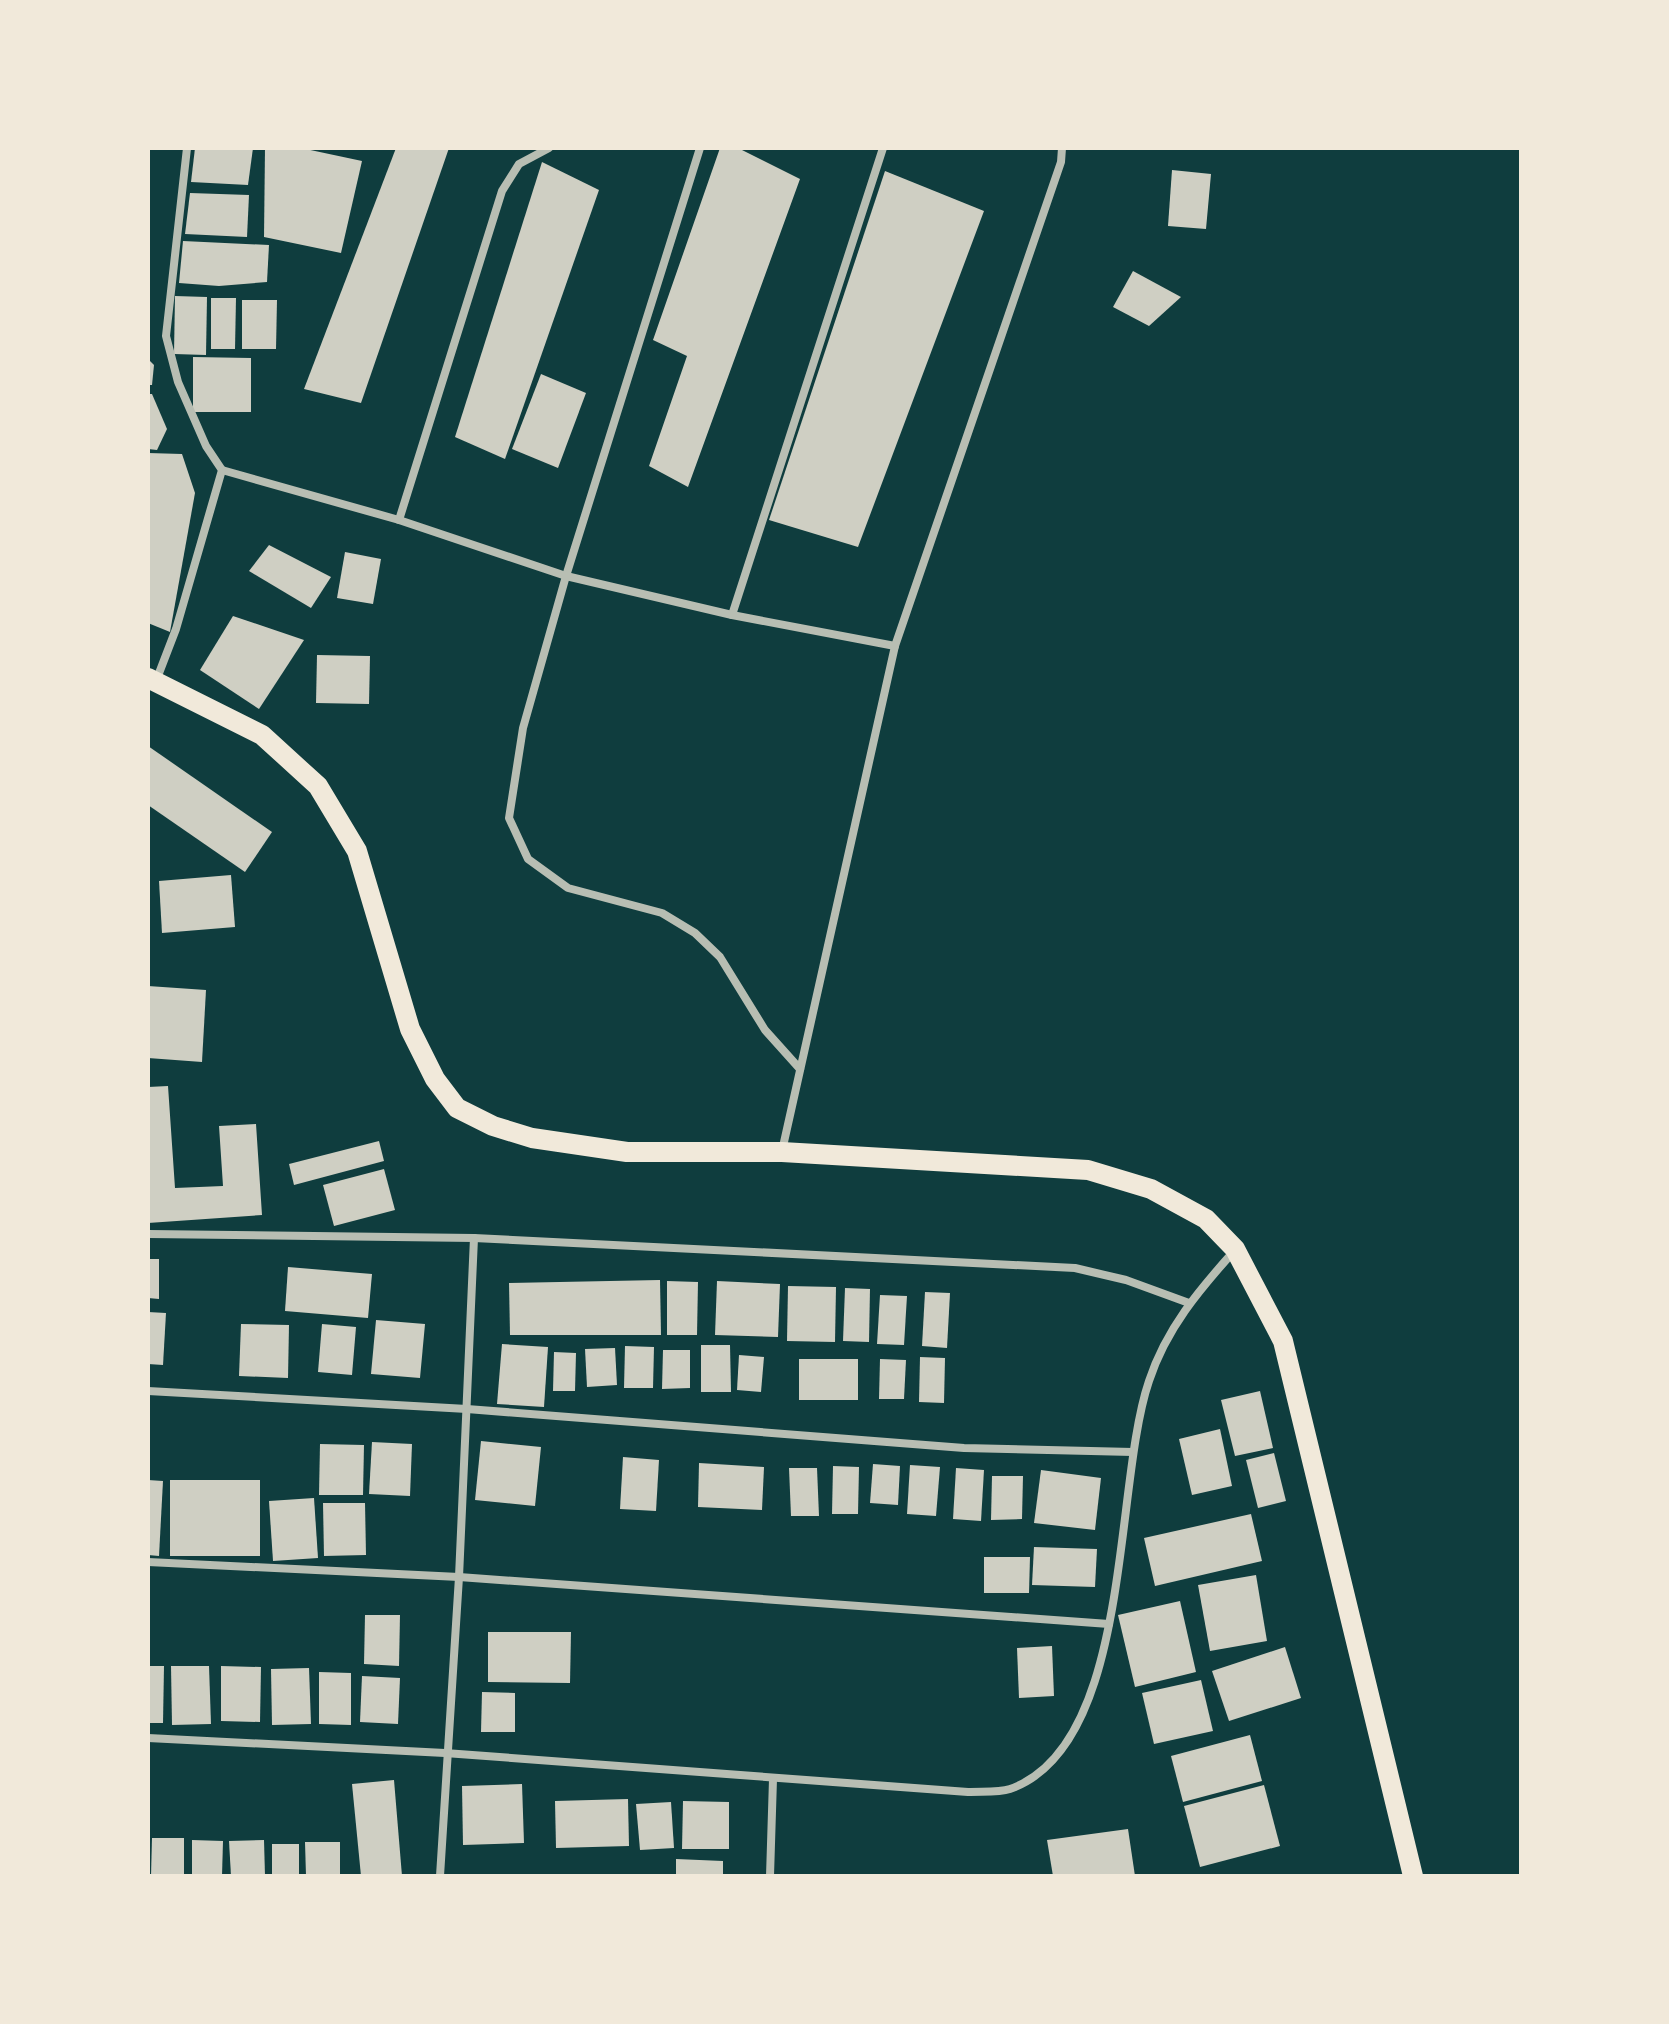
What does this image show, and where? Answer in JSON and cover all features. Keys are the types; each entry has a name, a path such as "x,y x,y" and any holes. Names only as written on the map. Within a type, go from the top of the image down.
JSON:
{"main road":[{"path":"152,680 262,735 318,786 357,851 410,1029 435,1079 457,1108 493,1126 532,1138 627,1152 782,1152 1088,1170 1151,1189 1206,1219 1235,1249 1283,1341 1413,1876"}],"street":[{"path":"187,148 166,336 178,382 206,446 222,470 399,520 566,576 732,615 895,646"},
{"path":"399,520 502,191 519,164 549,148"},
{"path":"700,148 566,576 523,728 509,818 528,859 568,888 662,913 695,933 720,957 765,1030 800,1069"},
{"path":"732,615 883,148"},
{"path":"782,1152 895,646 1061,162 1062,148"},
{"path":"152,680 176,629 222,470"},
{"path":"148,1234 474,1238 1075,1268 1126,1280 1189,1303"},
{"path":"440,1876 445,1753 459,1577 474,1238"},
{"path":"148,1738 445,1753 968,1792 1010,1789 1050,1764 1080,1726 1109,1624 1133,1452 1148,1383 1163,1345 1189,1303 1235,1249"},
{"path":"148,1391 467,1409 964,1448 1133,1452"},
{"path":"148,1562 459,1577 1109,1624"},
{"path":"770,1876 773,1779"}],"building":[{"path":"195,148 253,148 248,185 191,182"},
{"path":"265,148 301,148 362,161 341,253 264,237"},
{"path":"396,148 449,148 361,403 304,389"},
{"path":"720,148 738,148 800,179 688,487 649,466 687,356 653,340"},
{"path":"542,162 599,190 505,459 455,437"},
{"path":"1172,170 1211,174 1206,229 1168,226"},
{"path":"885,171 984,211 858,547 769,520"},
{"path":"190,193 249,195 247,237 185,234"},
{"path":"183,241 269,245 267,282 219,286 179,283"},
{"path":"1133,271 1181,297 1149,326 1113,307"},
{"path":"175,296 207,297 206,355 174,354"},
{"path":"211,298 236,298 235,349 211,349"},
{"path":"242,300 277,300 276,349 242,349"},
{"path":"193,357 251,358 251,412 193,412"},
{"path":"148,359 154,365 152,385 148,385"},
{"path":"541,374 586,393 558,468 512,449"},
{"path":"148,394 152,394 167,429 157,450 148,449"},
{"path":"148,453 182,454 195,493 170,632 148,623"},
{"path":"269,545 331,577 311,608 249,571"},
{"path":"345,552 381,559 373,604 337,598"},
{"path":"233,616 304,640 259,709 200,670"},
{"path":"317,655 370,656 369,704 316,703"},
{"path":"148,746 272,832 245,872 148,805"},
{"path":"231,875 235,927 162,933 159,881"},
{"path":"148,986 206,990 202,1062 148,1058"},
{"path":"168,1086 175,1188 223,1186 219,1126 256,1124 262,1215 148,1223 148,1087"},
{"path":"379,1141 384,1161 294,1185 289,1164"},
{"path":"384,1169 395,1210 334,1226 323,1185"},
{"path":"148,1259 159,1259 159,1299 148,1298"},
{"path":"288,1267 372,1274 368,1318 285,1311"},
{"path":"660,1280 661,1335 510,1335 509,1283"},
{"path":"667,1281 698,1282 697,1335 667,1335"},
{"path":"717,1281 780,1284 778,1337 715,1335"},
{"path":"788,1286 836,1287 835,1342 787,1341"},
{"path":"845,1288 870,1289 869,1342 843,1341"},
{"path":"925,1292 950,1293 947,1348 922,1346"},
{"path":"880,1295 907,1296 904,1345 877,1344"},
{"path":"148,1312 166,1313 163,1365 148,1364"},
{"path":"376,1320 425,1324 420,1378 371,1374"},
{"path":"241,1324 289,1325 288,1378 239,1376"},
{"path":"322,1324 356,1327 352,1375 318,1372"},
{"path":"502,1344 548,1347 544,1407 497,1404"},
{"path":"701,1345 730,1345 731,1392 701,1392"},
{"path":"625,1346 654,1347 653,1388 624,1388"},
{"path":"615,1348 617,1385 587,1387 585,1349"},
{"path":"663,1350 690,1350 690,1388 662,1389"},
{"path":"554,1352 576,1353 575,1391 553,1391"},
{"path":"739,1355 764,1357 761,1392 737,1390"},
{"path":"920,1357 945,1358 944,1403 919,1402"},
{"path":"799,1359 858,1359 858,1400 799,1400"},
{"path":"880,1359 906,1360 904,1399 879,1399"},
{"path":"1260,1391 1273,1448 1235,1456 1221,1400"},
{"path":"1220,1429 1232,1486 1192,1495 1179,1439"},
{"path":"481,1441 541,1447 535,1506 475,1500"},
{"path":"372,1442 412,1444 410,1496 369,1494"},
{"path":"320,1444 364,1445 363,1495 319,1495"},
{"path":"1274,1453 1286,1501 1258,1508 1246,1460"},
{"path":"623,1457 659,1460 656,1511 620,1509"},
{"path":"699,1463 764,1467 762,1510 698,1507"},
{"path":"873,1464 900,1466 898,1505 870,1503"},
{"path":"910,1465 940,1467 936,1516 907,1514"},
{"path":"833,1466 859,1467 858,1514 832,1514"},
{"path":"789,1468 817,1468 819,1516 791,1516"},
{"path":"956,1468 984,1470 981,1521 953,1519"},
{"path":"1041,1470 1101,1478 1095,1530 1034,1523"},
{"path":"992,1476 1023,1476 1022,1519 991,1520"},
{"path":"148,1480 163,1481 159,1556 148,1555"},
{"path":"170,1480 260,1480 260,1556 170,1556"},
{"path":"314,1498 318,1558 273,1561 269,1501"},
{"path":"323,1503 365,1503 366,1555 324,1556"},
{"path":"1251,1514 1262,1561 1155,1586 1144,1538"},
{"path":"1034,1547 1097,1549 1095,1587 1032,1585"},
{"path":"984,1557 1030,1557 1029,1593 984,1593"},
{"path":"1256,1575 1267,1641 1210,1651 1198,1585"},
{"path":"1180,1601 1196,1672 1135,1687 1118,1615"},
{"path":"365,1615 400,1615 399,1666 364,1664"},
{"path":"488,1632 571,1632 570,1683 488,1682"},
{"path":"1052,1646 1054,1696 1019,1698 1017,1648"},
{"path":"1285,1647 1301,1698 1229,1721 1212,1671"},
{"path":"148,1666 164,1666 163,1723 148,1723"},
{"path":"171,1666 209,1666 211,1724 172,1725"},
{"path":"221,1666 261,1667 260,1722 221,1721"},
{"path":"309,1668 311,1724 272,1725 271,1669"},
{"path":"319,1672 351,1673 351,1725 319,1724"},
{"path":"362,1676 400,1678 398,1724 360,1722"},
{"path":"1201,1680 1213,1731 1154,1744 1142,1693"},
{"path":"482,1692 515,1693 515,1732 481,1732"},
{"path":"1250,1735 1262,1781 1183,1802 1171,1756"},
{"path":"394,1780 402,1876 361,1876 352,1784"},
{"path":"522,1784 524,1843 463,1845 462,1786"},
{"path":"1264,1785 1280,1846 1200,1867 1184,1806"},
{"path":"628,1799 629,1846 556,1848 555,1801"},
{"path":"683,1801 729,1802 729,1849 682,1849"},
{"path":"671,1802 674,1848 640,1850 636,1804"},
{"path":"1128,1829 1135,1876 1053,1876 1047,1840"},
{"path":"152,1838 184,1838 184,1876 151,1876"},
{"path":"192,1840 223,1841 222,1876 192,1876"},
{"path":"264,1840 265,1876 231,1876 229,1841"},
{"path":"305,1842 340,1842 340,1876 306,1876"},
{"path":"272,1844 299,1844 299,1876 272,1876"},
{"path":"676,1859 723,1861 723,1876 676,1876"}]}
